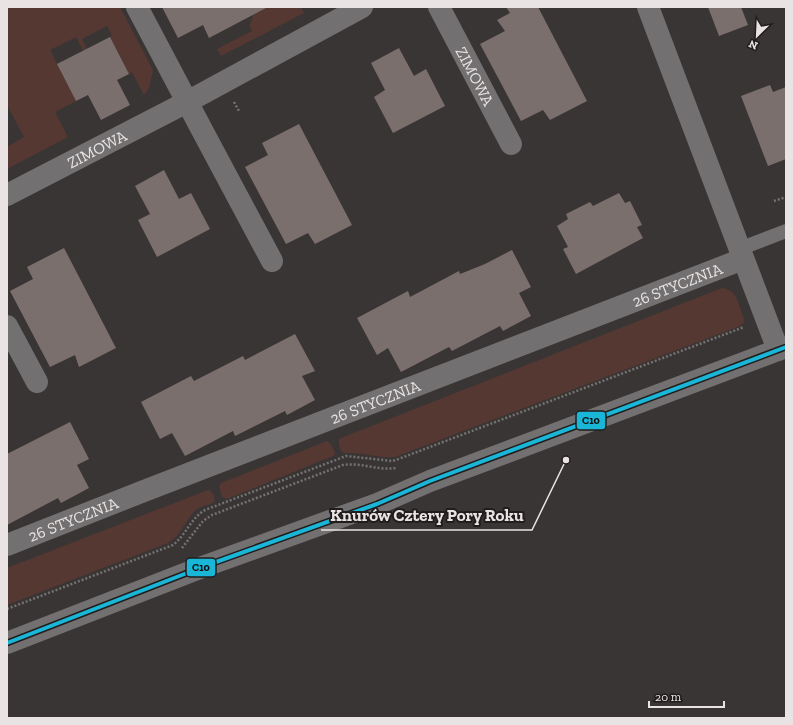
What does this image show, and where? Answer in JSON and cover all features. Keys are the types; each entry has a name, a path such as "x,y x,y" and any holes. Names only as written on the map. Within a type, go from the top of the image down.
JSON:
{"street":[{"path":"137,7 272,261"},
{"name":"ZIMOWA","path":"7,194 187,102 362,7"},
{"name":"ZIMOWA","path":"439,7 511,144"},
{"name":"26 STYCZNIA","path":"7,642 204,566 376,504 430,481 782,348 765,318 648,7"},
{"name":"26 STYCZNIA","path":"7,545 741,254"},
{"path":"7,326 37,382"}],"lane":[{"path":"741,254 786,231"}],"path":[{"path":"774,201 786,197"},
{"path":"7,608 173,545 179,540 201,512 280,481 346,456 392,461 396,460 739,330 765,318"},
{"path":"177,551 185,545 203,521 212,514 304,479 348,464 360,464 389,469 400,467"}],"shaded area":[{"path":"7,7 120,7 153,70 149,88 144,95 132,72 129,74 110,37 112,35 107,26 82,39 87,49 83,50 76,37 50,50 76,101 55,112 68,137 7,169 7,147 24,137 7,105"},
{"path":"251,7 301,7 304,13 221,56 217,49 252,31 249,25 253,16"},
{"path":"722,288 733,293 737,300 744,320 744,323 740,326 395,457 345,453 340,449 339,439 341,438"},
{"path":"327,441 330,443 335,455 227,499 222,497 219,487 221,483"},
{"path":"208,490 214,496 215,501 195,511 176,537 168,543 7,605 7,568"}],"building":[{"path":"162,7 268,7 209,38 203,25 178,38"},
{"path":"506,7 538,7 587,101 550,120 543,110 521,121 480,44 505,31 497,20 510,13"},
{"path":"708,7 741,7 748,25 719,36"},
{"path":"110,37 129,74 117,80 130,105 101,120 88,95 76,101 57,64"},
{"path":"399,48 414,76 426,69 445,106 393,133 374,97 385,90 371,63"},
{"path":"770,85 773,92 786,87 786,159 768,166 741,96"},
{"path":"299,124 352,225 315,244 308,233 286,244 245,167 268,155 262,143"},
{"path":"164,170 179,199 191,193 210,229 157,257 138,220 150,214 135,186"},
{"path":"619,193 625,203 630,201 642,225 637,227 643,238 576,274 563,249 568,247 557,226 568,219 566,214 590,202 593,206"},
{"path":"64,248 116,348 79,367 75,355 50,367 10,291 33,279 27,267"},
{"path":"512,250 531,287 519,293 531,316 503,331 500,326 452,351 449,347 401,372 388,348 377,355 357,318 408,291 410,297 459,271 460,274 485,264"},
{"path":"295,334 315,371 302,376 315,400 287,415 285,411 235,436 233,431 185,456 172,433 160,439 141,402 191,376 194,381 243,356 245,360"},
{"path":"70,422 89,459 77,465 89,488 61,503 58,498 7,525 7,454"}],"transit line":[{"name":"C10","path":"7,643 205,566 377,504 430,481 786,347"}],"place":[{"name":"Knurów Cztery Pory Roku","path":"566,460"}]}
